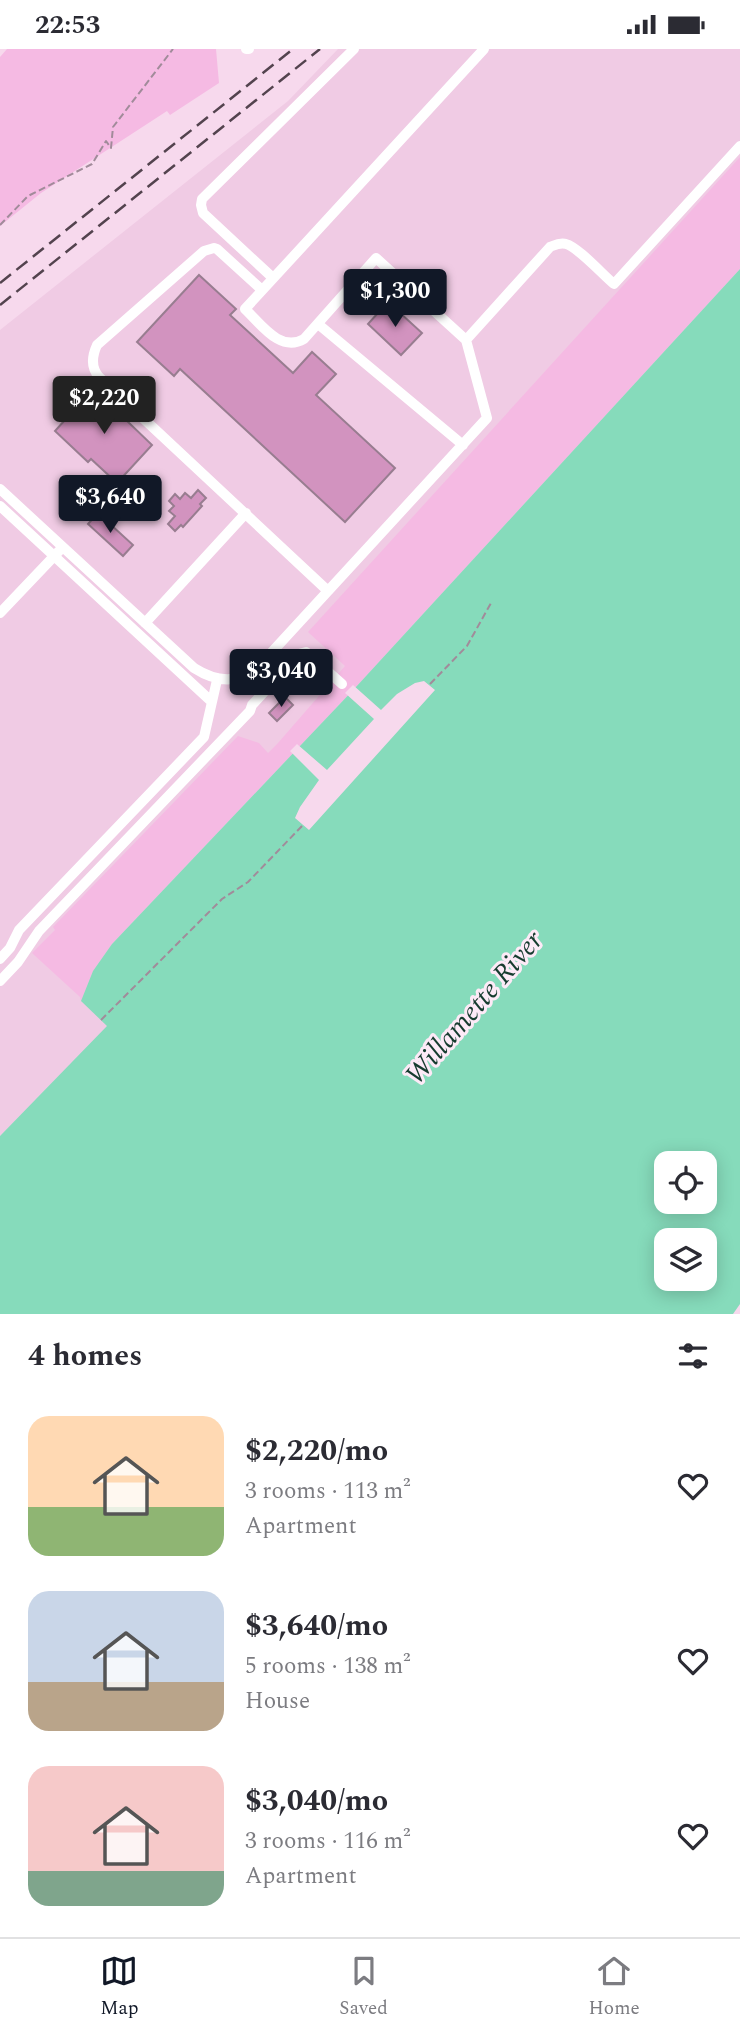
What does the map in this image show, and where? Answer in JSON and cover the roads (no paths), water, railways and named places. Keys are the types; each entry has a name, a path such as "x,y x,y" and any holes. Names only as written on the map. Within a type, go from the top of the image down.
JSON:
{"lane":[{"path":"274,278 203,213 202,199 354,49"},
{"path":"0,506 59,551 194,668 217,680 238,679 253,671 487,418 466,340 376,258 299,342 290,344 277,340 245,309 484,49"},
{"path":"466,340 550,247 559,243 575,249 614,284 740,146"},
{"path":"262,290 217,249 204,251 97,345 93,359 96,373 328,591"},
{"path":"318,324 463,445"},
{"path":"0,489 212,702"},
{"path":"145,623 246,513"},
{"path":"0,613 59,551"},
{"path":"0,981 18,962 38,931 250,711 251,705 299,654 306,652 342,684"},
{"path":"0,959 10,948 19,930 204,737 217,680"}],"water":[{"name":"Willamette River","path":"740,269 740,1304 733,1314 0,1314 0,1136 107,1026 81,1001 93,971 112,944 355,688"}],"railway":[{"path":"0,283 293,49"},
{"path":"0,305 320,49"}]}
